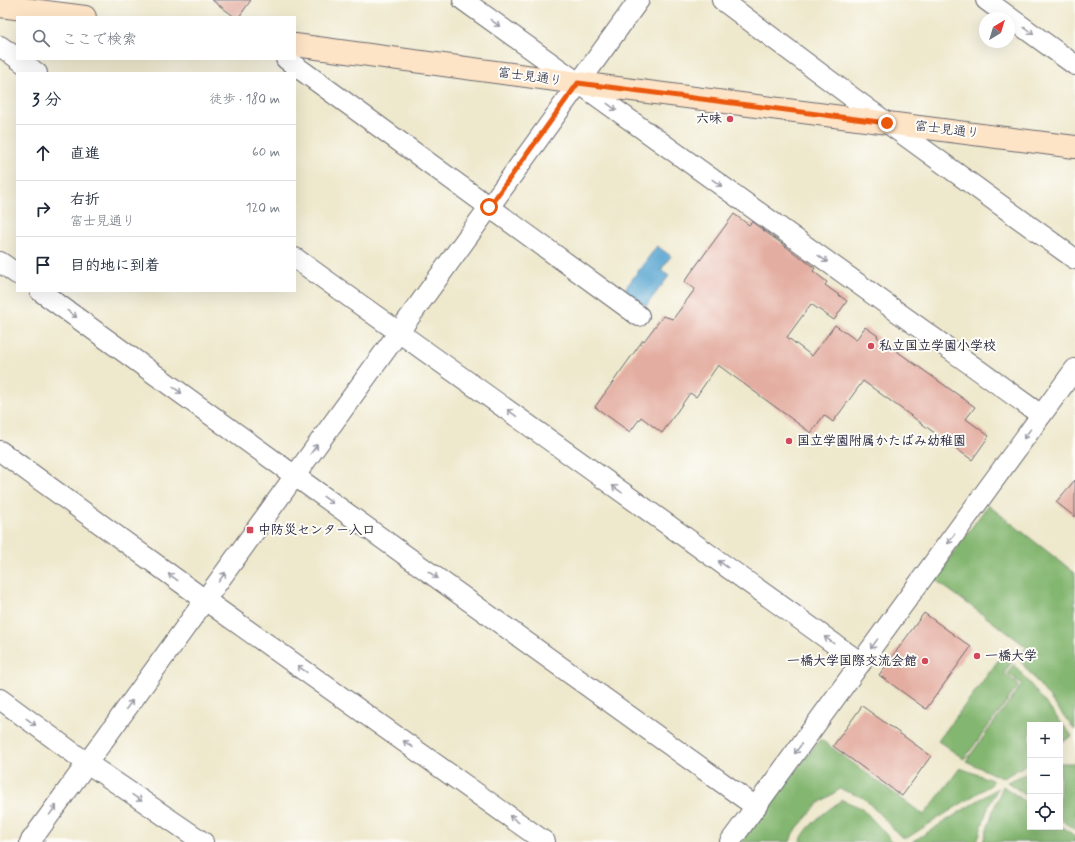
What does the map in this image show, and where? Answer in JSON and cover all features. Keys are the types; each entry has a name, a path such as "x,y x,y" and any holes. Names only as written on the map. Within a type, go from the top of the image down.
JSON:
{"street":[{"path":"463,0 1041,415"},
{"path":"30,842 639,0"},
{"path":"722,0 887,123 1075,259"},
{"path":"986,0 1075,65"},
{"path":"0,6 77,16"},
{"name":"富士見通り","path":"296,45 1075,147"},
{"path":"0,46 16,58"},
{"path":"18,60 36,72"},
{"path":"287,60 639,316"},
{"path":"296,259 860,662"},
{"path":"0,262 16,273"},
{"path":"41,292 756,808"},
{"path":"730,842 1075,369"},
{"path":"0,451 205,600 545,842"},
{"path":"0,699 87,763 203,842"}],"green space":[{"path":"988,505 1075,573 1075,730 1018,658 1027,647 934,579"},
{"path":"1003,654 1012,662 1004,673 1019,685 964,759 938,741"},
{"path":"1014,664 1061,722 1027,722 1027,764 1004,778 966,761 1022,684 1007,673"},
{"path":"1063,725 1072,736 1063,741"},
{"path":"820,739 924,815 960,768 992,780 992,784 907,838 901,837 864,798 840,789 819,803 793,833 790,842 741,842"},
{"path":"1063,763 1075,763 1075,830 1063,821"},
{"path":"1027,773 1027,796 1007,782"},
{"path":"1003,786 1027,803 1027,830 1063,830 1063,827 1075,836 1075,842 983,842"},
{"path":"998,788 988,807 977,842 912,842"},
{"path":"842,800 862,808 893,842 800,842 812,824"}],"water":[{"path":"657,246 671,256 661,270 669,276 646,306 624,290"}],"building":[{"path":"212,0 251,0 240,16 234,16"},
{"path":"734,214 749,225 752,222 815,268 813,271 827,282 825,285 847,301 834,320 811,304 787,337 812,356 835,325 856,340 865,327 975,407 966,419 989,436 972,460 863,381 833,422 824,415 811,433 718,365 696,397 690,393 662,433 641,417 630,432 595,407 643,340 644,341 663,316 673,319 695,289 684,282"},
{"path":"1075,480 1075,517 1056,502"},
{"name":"一橋大学国際交流会館","path":"924,613 971,647 926,709 879,675"},
{"name":"一橋大学国際交流会館","path":"862,706 931,756 902,796 833,746"}],"place":[{"name":"六味","path":"730,119"},
{"name":"私立国立学園小学校","path":"871,346"},
{"name":"国立学園附属かたばみ幼稚園","path":"789,441"},
{"name":"中防災センター入口","path":"250,530"},
{"name":"一橋大学","path":"977,656"},
{"name":"一橋大学国際交流会館","path":"925,661"}],"route":[{"path":"489,207 578,83 887,123"}]}
